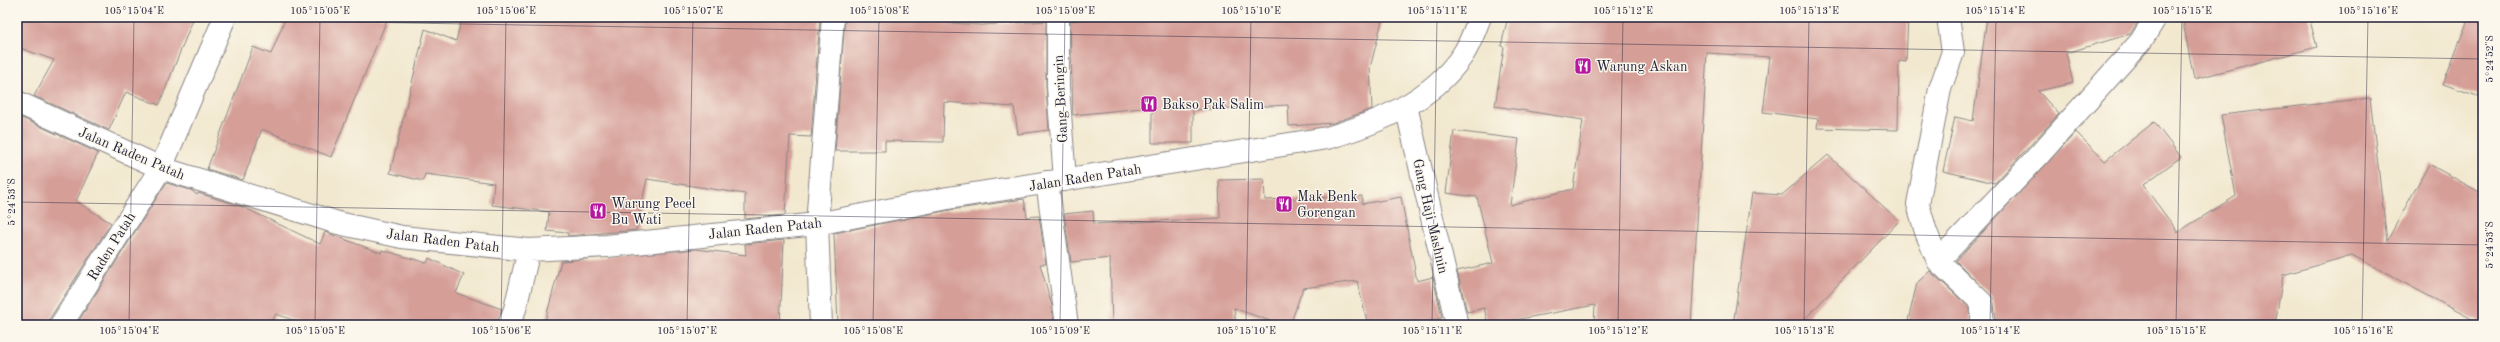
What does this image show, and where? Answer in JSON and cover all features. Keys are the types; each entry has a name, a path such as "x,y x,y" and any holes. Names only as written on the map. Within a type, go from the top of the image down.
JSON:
{"street":[{"name":"Raden Patah","path":"61,325 161,168 225,17"},
{"path":"821,325 817,224 833,17"},
{"name":"Gang Beringin","path":"1058,17 1056,181 1067,325"},
{"name":"Jalan Raden Patah","path":"17,102 161,168 338,224 402,237 529,250 607,246 817,224 948,198 1328,138 1370,125 1406,106 1438,84 1463,55 1480,17"},
{"path":"1948,17 1953,52 1940,89 1918,204 1926,232 1938,261 1982,303 1982,321 1985,325"},
{"path":"1938,261 2038,156 2141,41 2154,20 2154,17"},
{"name":"Gang Haji Mashnin","path":"1406,106 1457,325"},
{"path":"509,325 515,310 529,250"}],"building":[{"path":"17,17 194,17 159,105 126,92 109,130 34,96 54,60 17,47"},
{"path":"286,17 388,17 331,157 262,129 243,180 207,169 253,47 271,54"},
{"path":"462,17 657,17 676,20 718,21 718,17 820,17 811,137 790,136 785,215 745,219 745,194 647,179 636,230 568,236 568,233 547,231 549,212 492,205 494,183 425,174 423,181 390,173 425,29 456,41"},
{"path":"845,17 924,17 924,21 982,25 1046,21 1046,87 1049,130 1018,134 1014,107 944,102 943,142 885,141 885,151 835,151"},
{"path":"1103,17 1383,17 1370,68 1372,109 1333,123 1289,126 1288,105 1193,110 1193,143 1152,143 1152,107 1073,115 1070,21"},
{"path":"1508,17 1908,17 1906,62 1899,61 1898,130 1817,128 1818,119 1763,112 1770,57 1707,53 1691,325 1594,325 1595,305 1488,325 1484,308 1467,312 1457,271 1493,263 1477,197 1446,193 1454,131 1519,139 1510,205 1573,189 1583,120 1495,106 1504,47 1501,46"},
{"path":"1987,17 2141,17 2130,34 2066,53 2073,83 2038,91 2059,114 1995,183 1943,171 1955,117 1973,121"},
{"path":"2182,17 2309,17 2317,47 2194,79"},
{"path":"2469,17 2483,17 2483,98 2443,84"},
{"path":"2370,98 2387,241 2429,164 2483,194 2483,325 2352,255 2283,275 2275,325 1997,325 1993,298 1956,261 2076,132 2105,161 2154,122 2181,157 2143,185 2178,232 2236,196 2221,115"},
{"path":"22,118 98,153 76,201 111,223 50,318 49,325 17,325 17,128"},
{"path":"1828,155 1899,221 1799,325 1733,325 1752,193 1782,195"},
{"path":"1264,179 1265,200 1362,196 1362,204 1401,197 1417,281 1433,277 1442,318 1413,325 1368,325 1357,281 1303,288 1290,325 1281,325 1234,308 1236,325 1112,325 1110,258 1071,262 1064,214 1093,211 1094,224 1220,218 1219,180"},
{"path":"166,183 191,190 197,195 198,193 243,207 320,244 325,232 381,253 382,250 427,263 429,258 464,275 456,293 502,309 497,325 307,325 276,314 270,325 76,325"},
{"path":"1024,199 1027,217 1039,216 1046,264 1040,264 1052,306 1054,325 838,325 834,233 950,210"},
{"path":"784,240 780,325 544,325 561,261 696,249 746,255 745,244"},
{"path":"1930,271 1970,308 1971,325 1907,325 1917,283"}],"place":[{"name":"Warung Askan","path":"1583,66"},
{"name":"Bakso Pak Salim","path":"1149,104"},
{"name":"Mak Benk Gorengan","path":"1284,204"},
{"name":"Warung Pecel Bu Wati","path":"598,211"}]}
